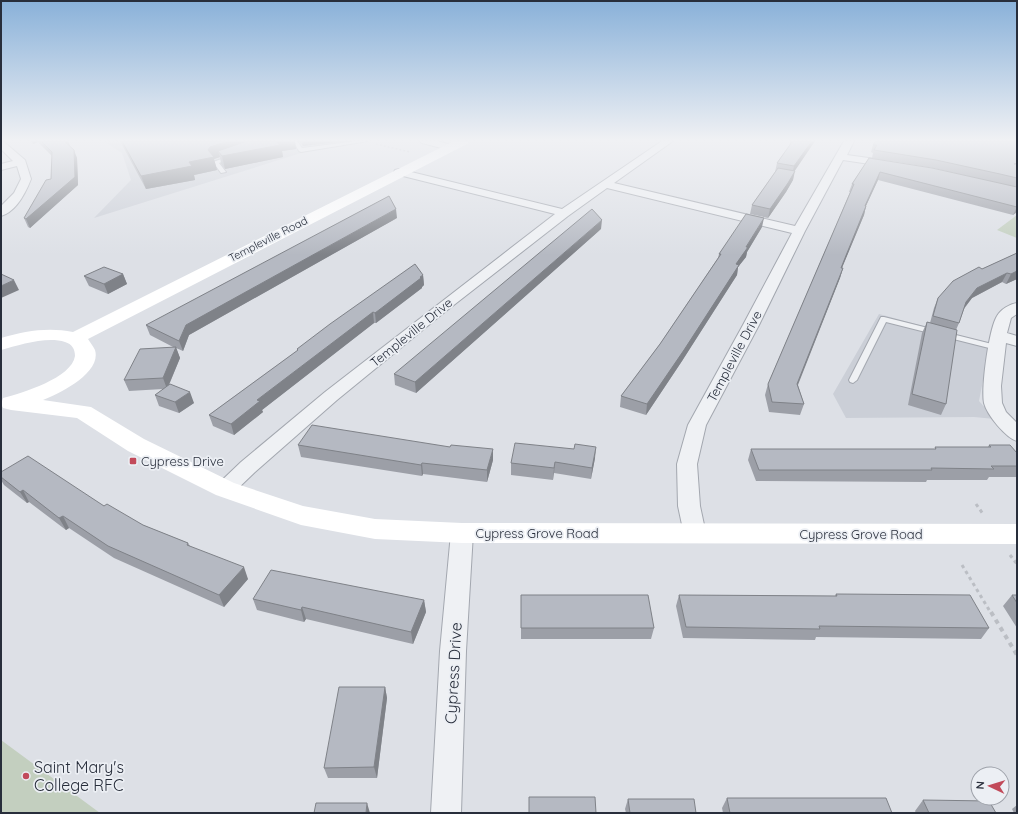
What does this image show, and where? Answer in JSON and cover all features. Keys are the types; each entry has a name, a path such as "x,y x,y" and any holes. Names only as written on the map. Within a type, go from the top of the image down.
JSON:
{"main road":[{"name":"Templeville Road","path":"74,339 385,179"},
{"path":"6,404 40,394 69,378 79,368 85,356 85,350 82,345 74,339 54,335 7,340"},
{"path":"69,378 83,412"},
{"name":"Cypress Grove Road","path":"6,404 83,412 136,445 225,489 301,515 375,529 462,533 1017,534"}],"street":[{"path":"1,212 19,195 26,179"},
{"path":"427,179 564,213"},
{"name":"Templeville Drive","path":"225,489 248,467 331,396 436,312 564,213 611,179"},
{"name":"Templeville Drive","path":"694,534 689,506 687,464 697,425 752,325 799,231 829,179"},
{"path":"604,184 799,231"},
{"path":"1017,307 1004,317 998,342 992,387 993,403 999,414 1017,435"},
{"path":"998,342 1017,340"},
{"name":"Cypress Drive","path":"446,813 453,651 462,533"}],"lane":[{"path":"853,380 884,319 998,342"}],"path":[{"path":"962,565 1017,655"}],"shaded area":[{"path":"131,179 218,179 94,218"},
{"path":"879,314 990,344 979,401 995,419 974,417 846,418 833,394"}],"green space":[{"path":"1017,215 1017,238 997,230"},
{"name":"Saint Mary's College RFC","path":"1,740 100,813 1,813"}],"building":[{"path":"73,179 26,219 24,218 46,180"},
{"path":"770,179 790,179 770,209 752,205"},
{"path":"855,179 877,179 865,206 841,268 843,268 797,384 804,404 772,402 768,384 854,184 852,184"},
{"path":"907,179 981,179 1017,187 1017,207"},
{"path":"389,196 396,209 186,325 179,341 146,325"},
{"path":"592,209 602,220 415,382 394,374"},
{"path":"746,214 764,218 746,247 748,247 736,264 739,265 647,404 621,396 660,344 721,254 719,254"},
{"path":"1017,253 1017,271 1011,274 1007,273 977,288 966,302 959,323 933,316 938,298 953,281 979,267 982,269"},
{"path":"415,264 423,275 420,277 421,278 375,313 373,312 257,400 260,401 231,424 209,415 298,350 297,349 330,324"},
{"path":"104,267 123,274 104,284 84,276"},
{"path":"1,274 14,280 1,286"},
{"path":"927,322 957,330 946,404 912,394"},
{"path":"176,347 163,378 124,380 140,349"},
{"path":"170,384 190,392 175,402 155,395"},
{"path":"312,425 450,447 451,445 493,449 487,470 422,463 421,465 298,445"},
{"path":"515,443 574,449 575,444 596,447 592,468 555,462 554,468 511,463"},
{"path":"989,445 1010,445 1017,453 1017,466 991,466 994,469 931,468 932,470 759,470 751,449 936,449 935,447 991,447"},
{"path":"28,456 104,506 107,504 143,525 188,543 187,545 244,567 219,595 108,546 63,516 59,518 23,490 20,492 1,477 1,472"},
{"path":"271,570 424,600 411,632 302,607 301,610 253,599"},
{"path":"836,594 970,595 989,628 819,626 820,629 686,627 679,595 837,596"},
{"path":"521,595 648,595 654,628 521,628"},
{"path":"1012,595 1017,595 1017,603"},
{"path":"339,687 385,687 374,767 324,768"},
{"path":"529,797 595,797 596,813 529,813"},
{"path":"727,798 886,798 892,813 730,813"},
{"path":"628,799 694,799 696,813 630,813"},
{"path":"923,800 970,801 970,806 992,806 996,813 929,813"},
{"path":"316,803 367,803 366,813 314,813"}],"place":[{"name":"Cypress Drive","path":"133,461"},
{"name":"Saint Mary's College RFC","path":"26,776"}]}
